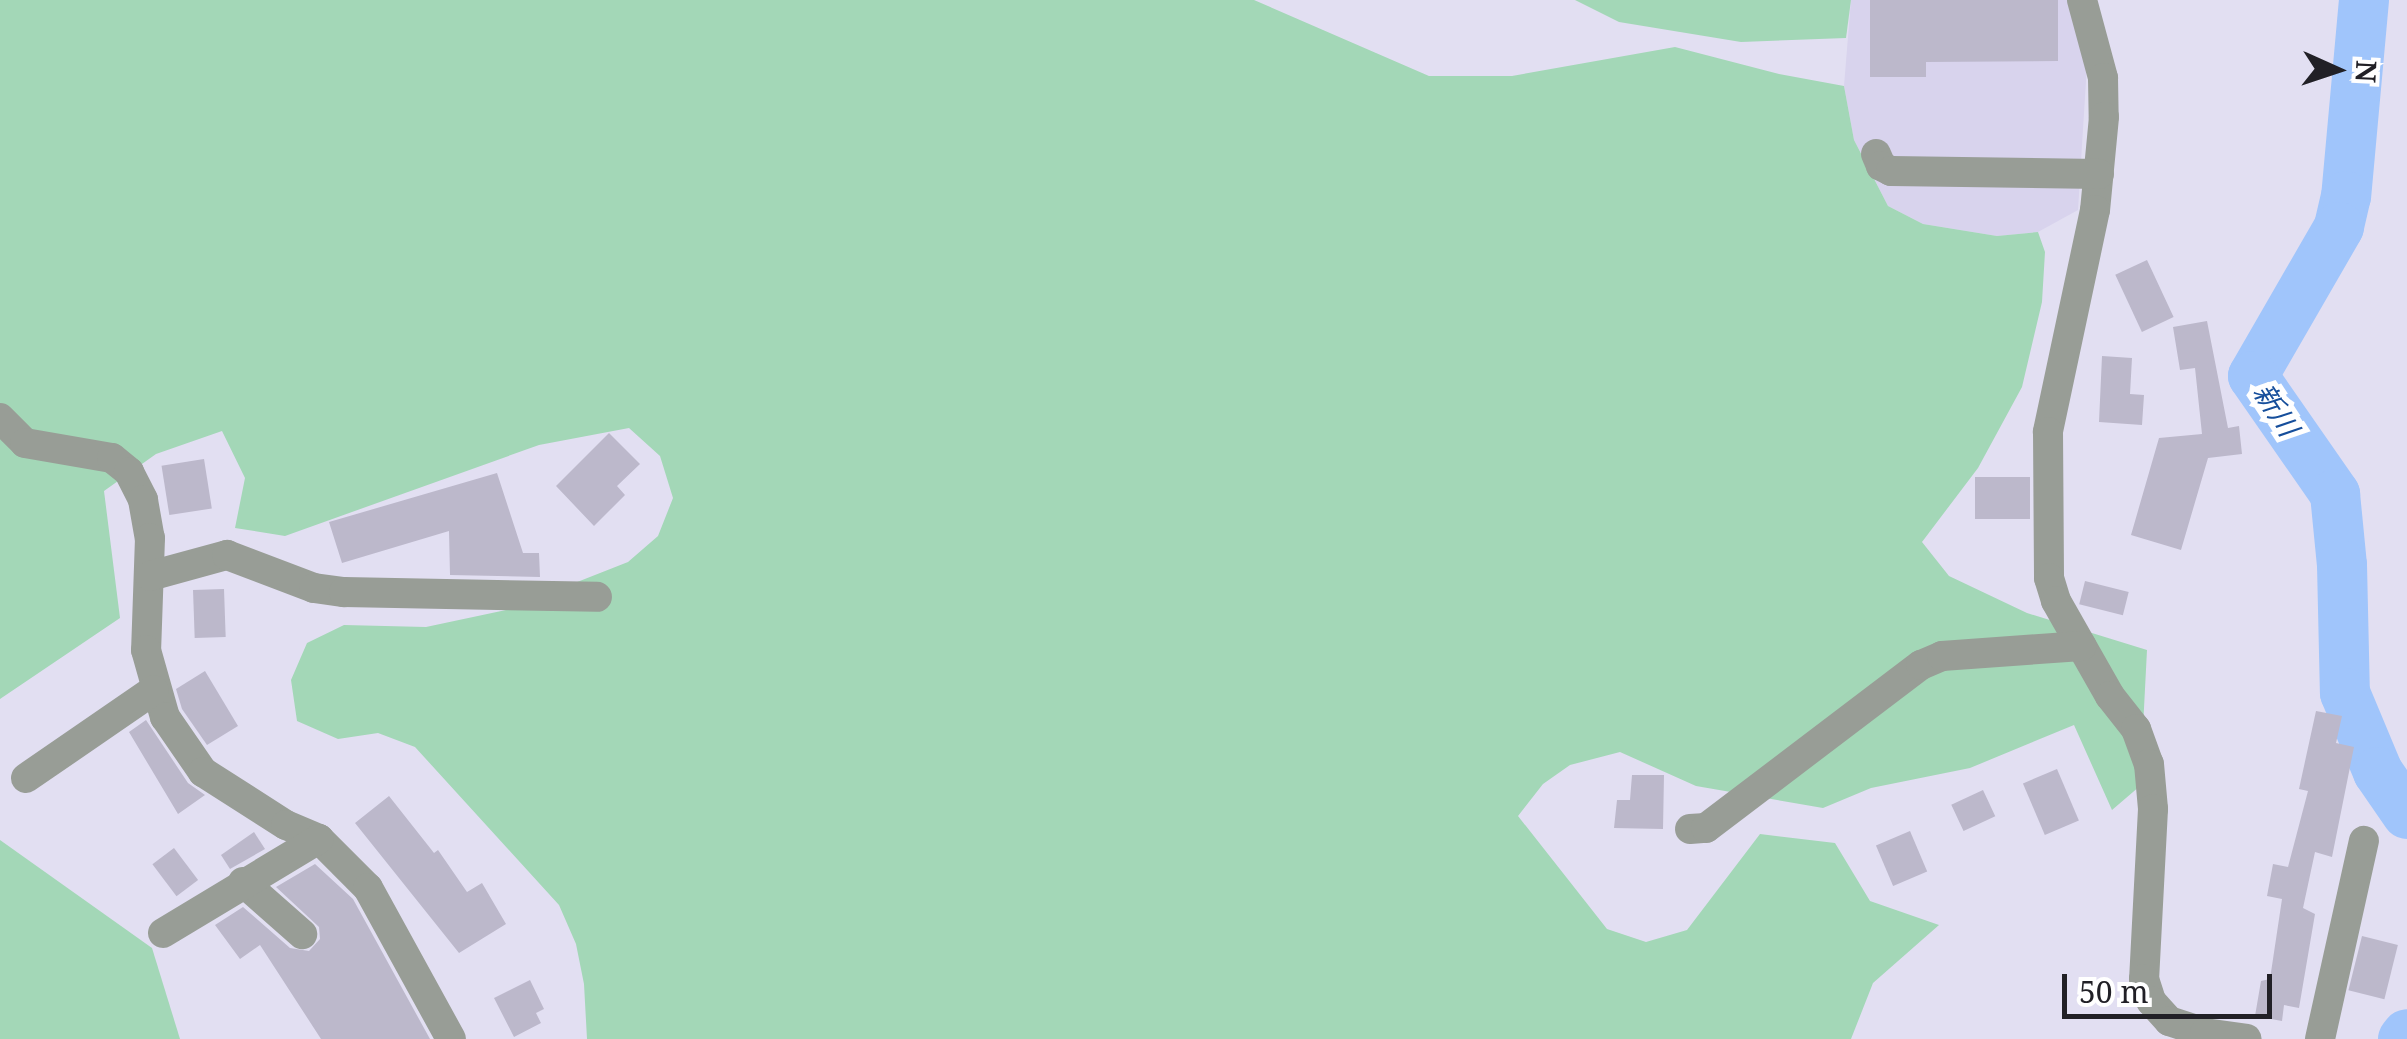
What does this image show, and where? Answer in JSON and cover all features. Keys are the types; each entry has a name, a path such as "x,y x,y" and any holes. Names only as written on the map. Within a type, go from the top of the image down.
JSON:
{"street":[{"path":"2082,0 2102,78 2099,174 2048,432 2049,578 2110,696 2136,729 2149,764 2153,809 2144,979 2151,1001 2170,1020 2205,1033 2247,1039"},
{"path":"1876,154 1881,166 1891,171 2099,174"},
{"path":"0,418 24,444 112,458 129,472 143,500 150,576 146,650 154,690 165,717 203,772 286,824 319,838 368,888 385,912 451,1039"},
{"path":"150,576 227,555 314,588 344,592 597,597"},
{"path":"1690,829 1706,828 1920,665 1942,656 2082,646"},
{"path":"26,778 154,690"},
{"path":"163,932 319,838"},
{"path":"2320,1039 2364,840"},
{"path":"244,882 302,934"}],"shaded area":[{"path":"1851,0 2091,0 2078,210 2038,232 1997,236 1923,224 1888,206 1854,140 1844,86"}],"green space":[{"path":"0,0 1254,0 1429,76 1512,76 1675,47 1844,86 1854,140 1888,206 1923,224 1997,236 2038,232 2045,252 2042,302 2022,387 1978,468 1922,542 1949,576 2027,613 2147,650 2140,786 2112,810 2074,725 1970,768 1871,788 1823,808 1696,786 1620,752 1570,765 1543,784 1518,816 1607,929 1646,942 1687,930 1760,834 1835,843 1870,901 1939,925 1873,983 1851,1039 587,1039 584,984 576,944 559,905 415,747 378,733 338,739 297,721 291,680 307,643 344,625 426,627 506,610 628,562 658,536 673,498 660,456 629,428 539,445 285,536 235,528 245,478 222,431 156,454 104,491 120,618 0,699"},
{"path":"1575,0 1851,0 1846,38 1741,42 1619,22"},
{"path":"0,840 152,948 180,1039 0,1039"}],"building":[{"path":"1870,0 2058,0 2058,61 1926,62 1926,77 1870,77"},
{"path":"2147,260 2174,317 2142,332 2115,275"},
{"path":"2207,321 2228,428 2239,426 2242,454 2208,458 2181,550 2131,535 2159,438 2202,434 2195,368 2180,370 2173,327"},
{"path":"2102,356 2132,358 2130,394 2144,395 2142,425 2099,422"},
{"path":"609,433 640,464 617,486 625,495 594,526 556,486"},
{"path":"204,459 212,508 169,515 162,466"},
{"path":"497,473 523,553 539,553 540,577 450,575 449,531 342,563 329,522"},
{"path":"1975,477 2030,477 2030,519 1975,519"},
{"path":"2085,581 2129,592 2123,615 2079,604"},
{"path":"224,589 226,637 195,638 193,590"},
{"path":"205,671 238,726 207,745 182,709 176,689"},
{"path":"2316,711 2342,716 2336,743 2354,747 2332,857 2315,852 2303,908 2315,914 2299,1008 2284,1005 2282,1021 2255,1016 2261,981 2270,979 2282,899 2267,896 2273,864 2288,867 2308,791 2299,789"},
{"path":"146,720 188,783 205,795 178,814 129,732"},
{"path":"2057,769 2079,821 2045,835 2023,783"},
{"path":"1632,775 1664,775 1663,829 1614,828 1617,800 1630,800"},
{"path":"1983,790 1995,816 1964,831 1951,805"},
{"path":"389,796 434,853 438,850 467,892 482,883 506,924 459,953 355,823"},
{"path":"1910,831 1927,872 1893,886 1876,845"},
{"path":"254,832 265,849 230,869 221,855"},
{"path":"174,848 198,880 177,896 152,864"},
{"path":"315,864 353,899 430,1039 321,1039 260,945 240,959 215,925 243,907 290,948 309,951 320,939 319,927 276,887"},
{"path":"2362,936 2398,945 2384,999 2348,990"},
{"path":"530,980 544,1009 536,1013 541,1023 514,1037 494,998"}],"waterway":[{"name":"新川","path":"2364,0 2346,196 2339,227 2253,376 2335,494 2342,565 2345,693 2378,772 2407,814"},
{"name":"新川","path":"2403,1039 2407,1034"}]}
